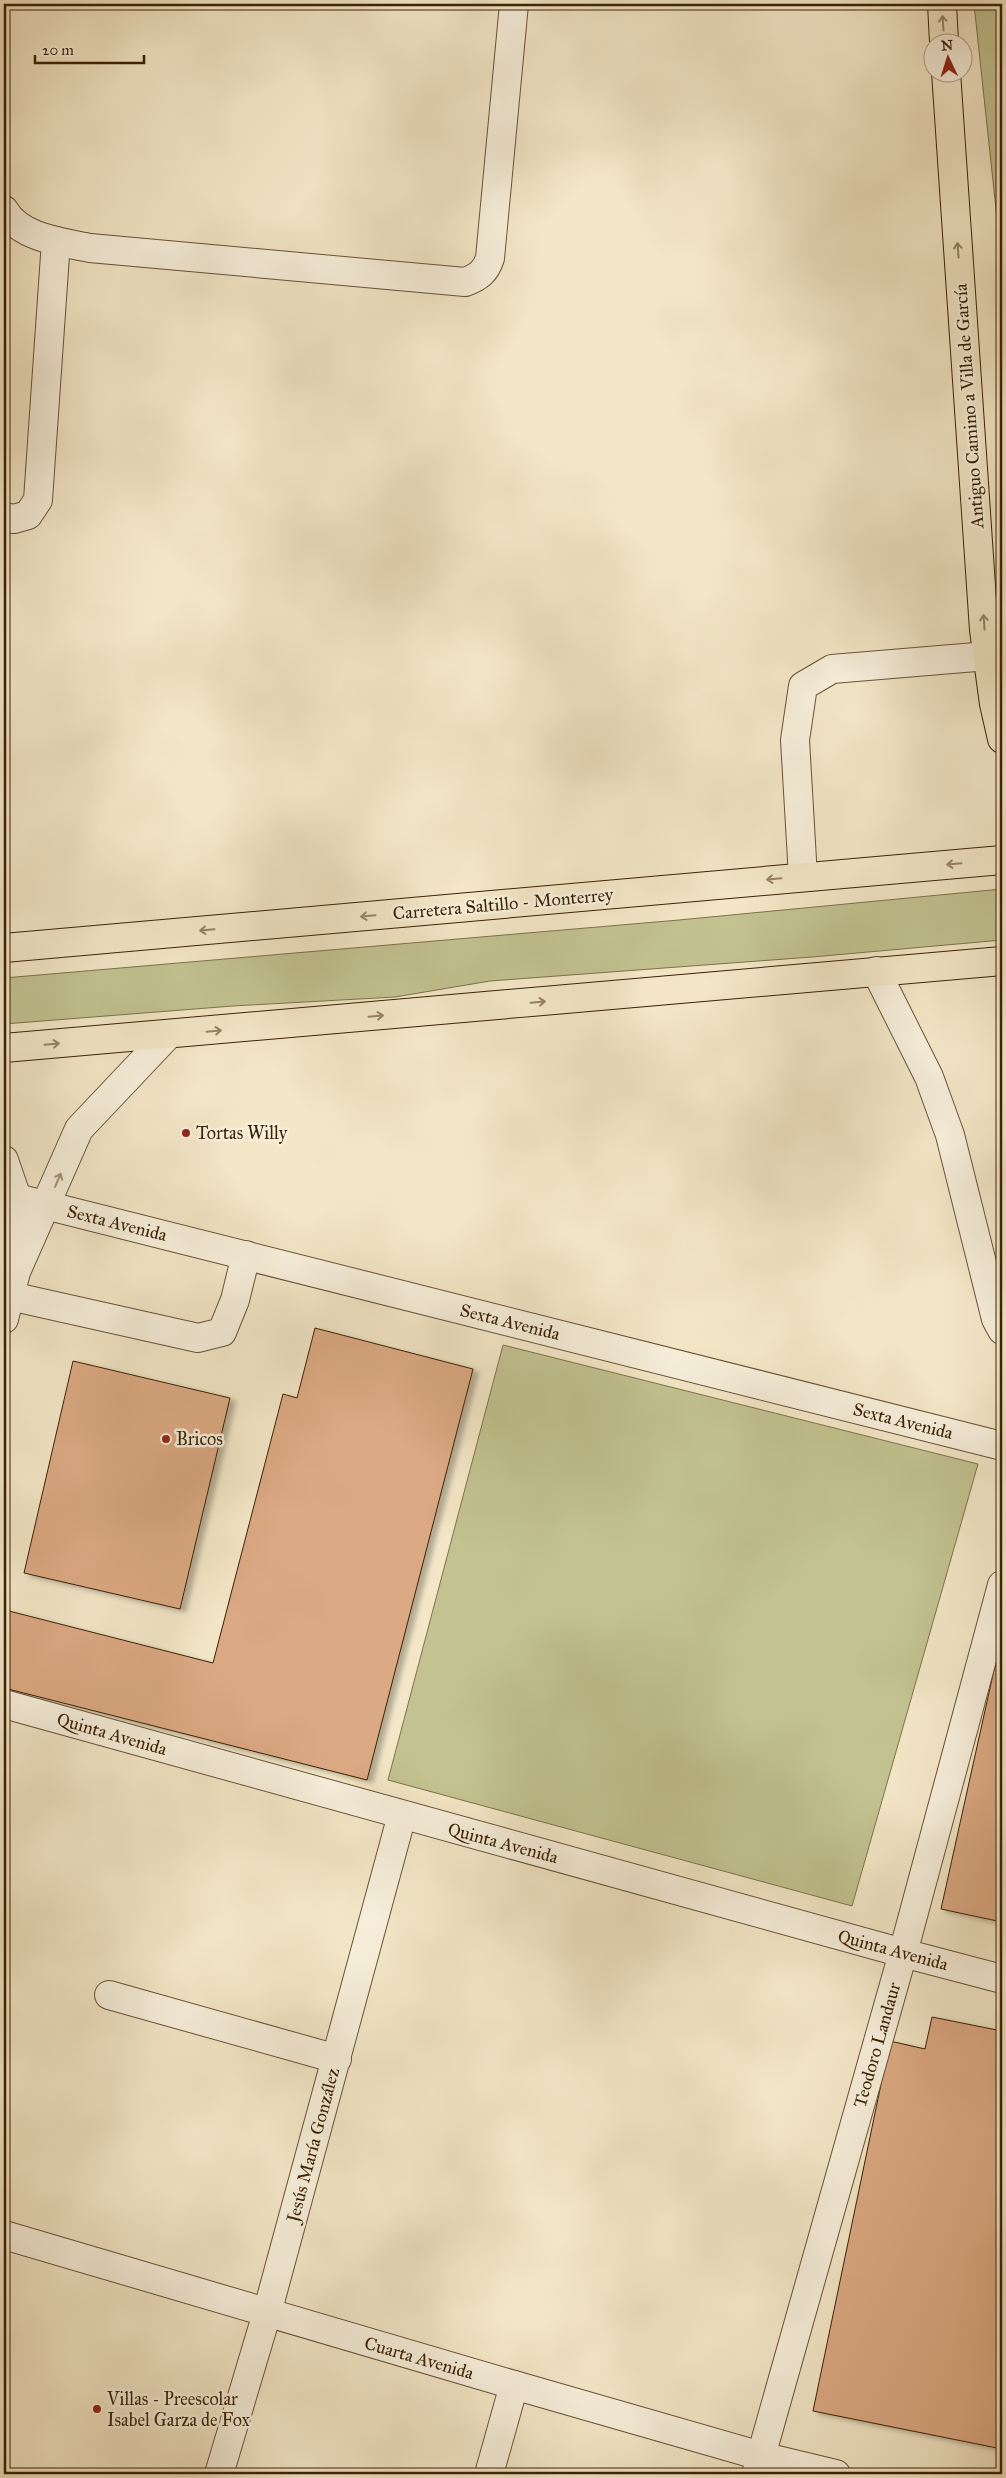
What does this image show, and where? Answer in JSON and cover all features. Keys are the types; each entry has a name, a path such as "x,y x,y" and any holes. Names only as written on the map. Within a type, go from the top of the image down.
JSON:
{"main road":[{"path":"942,4 943,32"},
{"name":"Antiguo Camino a Villa de García","path":"947,82 988,656 994,704 1002,739"},
{"name":"Carretera Saltillo - Monterrey","path":"4,948 1002,860"},
{"path":"4,1048 1002,961"}],"street":[{"path":"4,210 8,217 36,235 56,241 100,249 465,282 477,277 487,268 490,258 514,4"},
{"path":"4,517 14,519 28,515 38,500 56,241"},
{"path":"803,877 795,740 803,686 832,669 988,656"},
{"path":"876,971 929,1077 950,1135 996,1319 1002,1330"},
{"path":"10,1296 79,1129 168,1035"},
{"path":"4,1160 17,1198 10,1296"},
{"name":"Sexta Avenida","path":"17,1198 1002,1446"},
{"path":"10,1296 198,1338 210,1337 222,1332 235,1300 246,1255"},
{"name":"Teodoro Landaur","path":"759,2465 903,1953 1002,1585"},
{"name":"Quinta Avenida","path":"4,1704 1002,1979"},
{"name":"Jesús María González","path":"219,2474 267,2313 402,1815"},
{"path":"109,1995 337,2059"},
{"name":"Cuarta Avenida","path":"4,2235 514,2385 759,2465 836,2474"},
{"path":"489,2474 514,2385"}],"green space":[{"path":"974,4 1002,4 1002,236 999,237"},
{"path":"1002,889 1002,940 812,957 490,981 395,997 233,1006 4,1024 4,978 679,920"},
{"path":"503,1345 978,1464 852,1906 388,1780"}],"building":[{"path":"315,1328 473,1369 367,1780 4,1688 5,1610 213,1663 283,1394 297,1398"},
{"path":"73,1361 230,1398 180,1609 24,1573"},
{"path":"1002,1634 1002,1922 941,1909"},
{"path":"932,2017 1002,2031 1002,2449 813,2411 890,2041 925,2049"}],"place":[{"name":"Tortas Willy","path":"186,1133"},
{"name":"Bricos","path":"166,1439"},
{"name":"Villas - Preescolar Isabel Garza de Fox","path":"97,2409"}]}
